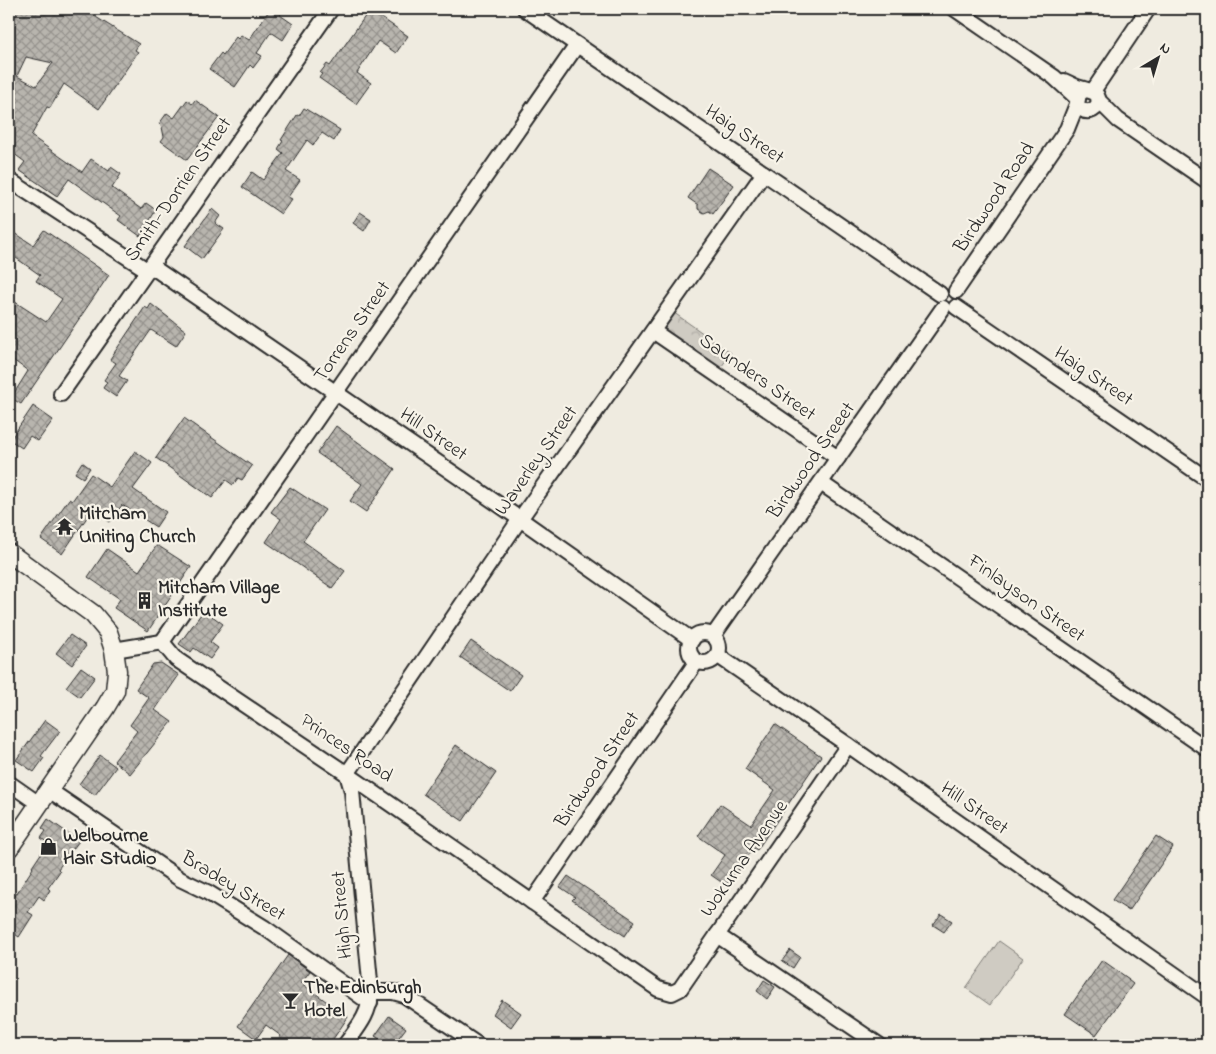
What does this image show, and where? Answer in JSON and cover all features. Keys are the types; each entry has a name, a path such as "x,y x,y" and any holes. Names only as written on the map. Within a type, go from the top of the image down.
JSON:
{"street":[{"name":"Smith-Dorrien Street","path":"61,394 331,9"},
{"name":"Haig Street","path":"525,9 940,294"},
{"path":"955,9 1087,101 1207,181"},
{"name":"Birdwood Road","path":"956,291 1148,9"},
{"name":"Torrens Street","path":"162,642 577,45"},
{"name":"Waverley Street","path":"347,774 520,519 764,173"},
{"name":"Hill Street","path":"9,180 149,268 336,392 692,640"},
{"path":"947,288 956,291 960,300 950,307 939,301 940,294 947,288"},
{"name":"Haig Street","path":"950,307 1207,479"},
{"name":"Birdwood Sreeet","path":"713,636 838,458 950,307"},
{"name":"Saunders Street","path":"653,330 838,458"},
{"name":"Finlayson Street","path":"821,483 1207,749"},
{"path":"9,553 93,614 108,632 114,650 117,671 115,691 9,848"},
{"path":"705,633 713,636 718,642 717,656 711,661 704,663 697,661 691,655 692,640 699,634 705,633"},
{"path":"114,650 162,642"},
{"name":"Princes Road","path":"162,642 176,659 347,774 658,989 672,993"},
{"name":"Hill Street","path":"717,656 848,744 1207,997"},
{"name":"Birdwood Street","path":"532,902 697,661"},
{"name":"Wokurna Avenue","path":"672,993 680,989 848,744"},
{"name":"High Street","path":"347,774 352,791 370,998"},
{"path":"9,783 39,804"},
{"name":"Bradey Street","path":"49,790 180,879 207,892 265,928 370,998"},
{"path":"717,935 879,1045"},
{"path":"345,1045 365,1018 370,998 393,992 404,996 478,1045"}],"green space":[{"path":"670,310 731,353 717,373 656,331"},
{"path":"999,941 1023,958 990,1005 966,988"}],"building":[{"path":"9,9 83,9 139,44 135,50 138,52 99,109 64,84 50,108 47,107 31,136 82,172 91,159 109,171 111,167 121,174 112,188 141,209 146,203 156,210 140,236 118,220 121,216 69,179 57,196 19,170 25,162 9,150","holes":["26,57 53,63 36,86 17,76"]},
{"path":"270,9 285,9 280,15 293,24 283,40 271,32 257,53 262,56 253,68 250,65 235,87 209,69 221,53 223,55 236,37 238,39 241,35 249,40"},
{"path":"373,12 408,36 396,53 378,41 357,73 371,83 356,104 319,78 322,74 320,73 327,64 330,66 366,15 369,17"},
{"path":"187,100 192,104 195,100 219,117 187,160 161,141 164,137 162,127 159,124 167,113 174,118"},
{"path":"304,108 340,130 334,141 322,133 313,145 307,140 286,171 300,180 288,197 292,199 281,214 242,187 252,172 263,180 283,153 278,149 283,141 281,140 297,115 299,116"},
{"path":"708,168 734,185 713,214 709,211 704,213 698,209 698,205 688,198"},
{"path":"212,209 220,216 215,223 224,229 202,259 185,246"},
{"path":"360,212 371,219 364,231 353,223"},
{"path":"9,229 33,245 44,230 109,275 21,404 11,398 28,371 9,357 9,298 46,322 62,299 36,281 40,275 9,253"},
{"path":"151,304 186,331 176,346 151,330 119,376 127,381 116,397 103,388 107,382 104,380 116,363 110,359 145,307 148,309"},
{"path":"33,406 53,420 38,441 30,436 22,448 10,440"},
{"path":"184,418 252,466 242,480 238,478 233,485 226,480 212,498 156,458"},
{"path":"336,426 395,469 366,512 350,501 362,484 317,453"},
{"path":"135,451 152,463 133,489 166,512 156,527 122,505 110,522 92,510 62,554 41,539 69,499 72,501 91,474 110,487"},
{"path":"82,462 90,468 83,478 75,473"},
{"path":"290,487 325,510 303,541 345,571 332,588 266,542 281,519 271,512"},
{"path":"157,545 191,567 148,631 114,608 120,599 88,577 107,549 139,571"},
{"path":"204,610 223,624 210,642 218,648 210,659 194,648 191,652 179,644"},
{"path":"70,635 86,646 72,665 56,653"},
{"path":"471,641 521,675 510,691 460,657"},
{"path":"161,663 179,675 155,710 172,722 130,774 114,761 137,731 130,725 149,698 136,689 153,664"},
{"path":"81,667 95,677 80,697 66,687"},
{"path":"45,720 60,731 41,756 44,758 34,772 16,760"},
{"path":"775,724 821,756 757,850 754,848 727,886 711,875 725,855 698,836 720,804 751,825 775,790 745,769"},
{"path":"456,745 496,773 463,821 423,794"},
{"path":"100,755 116,767 95,795 79,784"},
{"path":"48,819 79,841 58,869 60,871 48,888 50,890 44,900 39,896 28,912 33,915 19,937 9,930 9,892 15,896 48,843 41,838 46,831 42,828"},
{"path":"1156,836 1173,847 1129,911 1112,900"},
{"path":"568,876 635,921 625,936 572,900 575,897 560,887"},
{"path":"941,914 952,921 944,932 933,925"},
{"path":"790,950 800,957 793,968 782,961"},
{"name":"The Edinburgh Hotel","path":"288,955 310,971 301,983 348,1017 329,1045 275,1045 281,1036 266,1025 256,1039 238,1026"},
{"path":"1102,960 1129,979 1133,984 1096,1035 1065,1014"},
{"path":"764,980 775,987 767,999 757,991"},
{"path":"502,1000 521,1013 511,1027 493,1014"},
{"path":"389,1016 406,1028 393,1045 388,1045 375,1036"}],"place":[{"name":"Mitcham Uniting Church","path":"65,526"},
{"name":"Mitcham Village Institute","path":"144,600"},
{"name":"Welbourne Hair Studio","path":"49,847"},
{"name":"The Edinburgh Hotel","path":"290,1000"}]}
